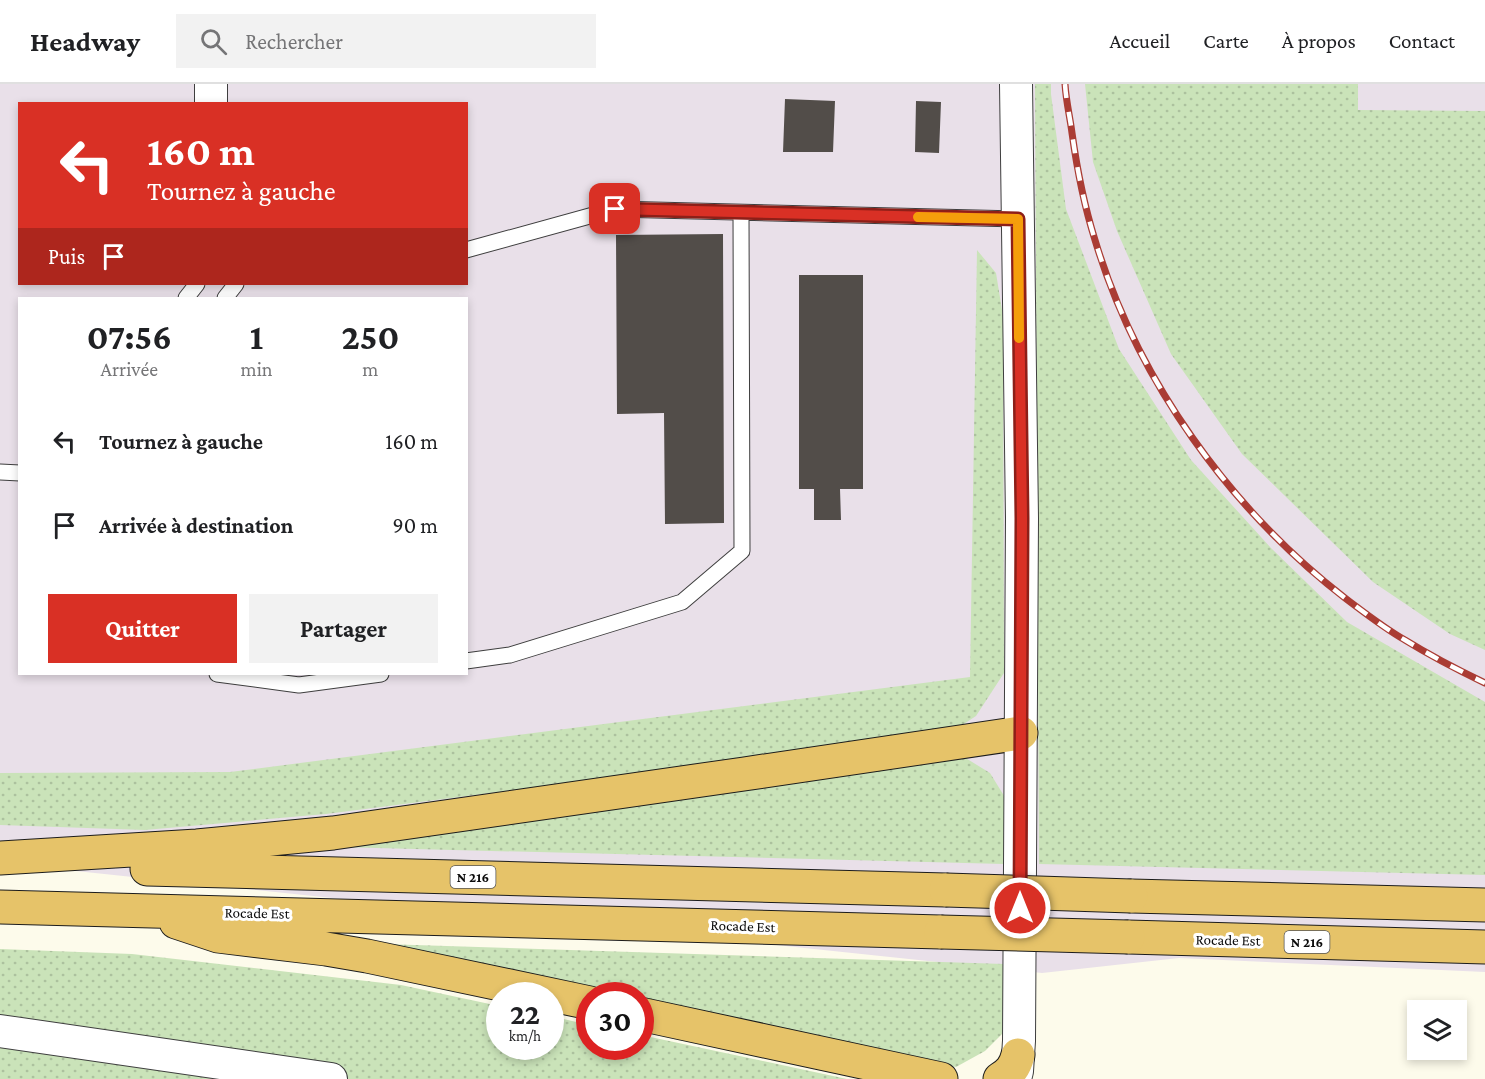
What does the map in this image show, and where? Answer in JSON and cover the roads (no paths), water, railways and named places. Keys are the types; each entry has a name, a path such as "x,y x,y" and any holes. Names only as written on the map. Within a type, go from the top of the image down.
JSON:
{"highway":[{"path":"0,858 197,846 333,833 1021,733"},
{"name":"N 216","path":"0,865 1485,905"},
{"name":"Rocade Est","path":"0,907 1485,947"},
{"path":"146,912 218,936 367,956 576,1000"},
{"path":"654,1017 941,1079"}],"street":[{"path":"211,84 211,102"},
{"path":"1011,1071 1021,733 1022,518 1016,84"},
{"path":"0,1031 331,1079"}],"lane":[{"path":"468,249 615,209 1018,219"},
{"path":"468,661 510,655 682,602 742,551 741,213"},
{"path":"187,297 196,285"},
{"path":"226,297 235,285"},
{"path":"0,472 18,473"},
{"path":"225,675 300,685 374,675"}],"railway":[{"path":"1065,84 1084,200 1113,292 1162,391 1193,438 1226,483 1303,563 1345,598 1390,630 1485,683"}]}
